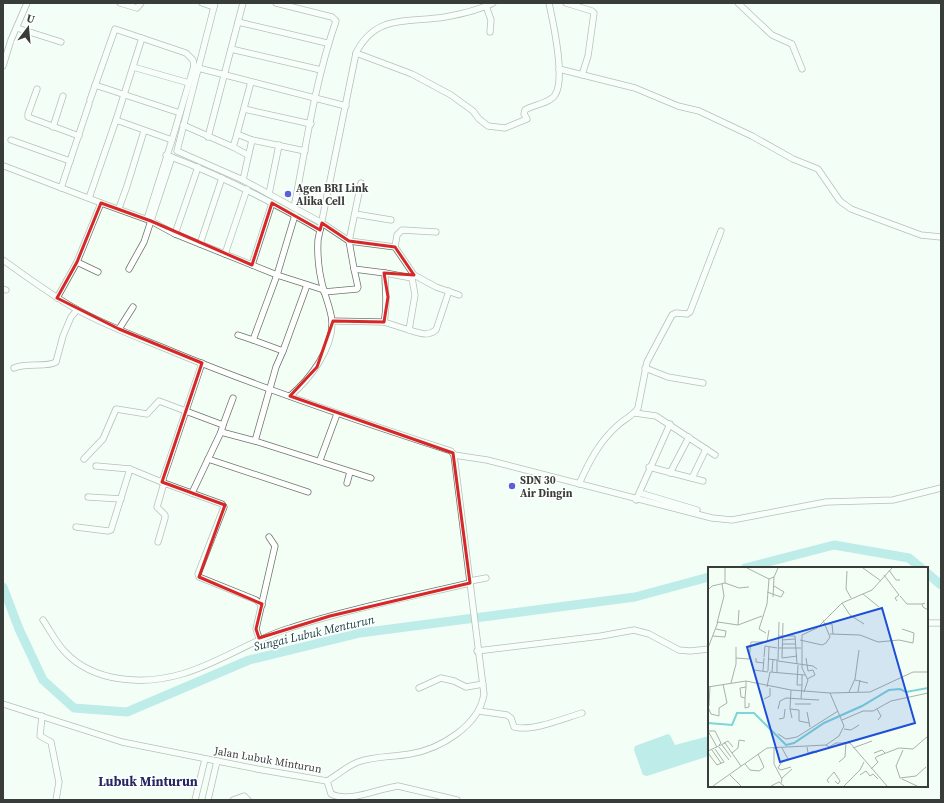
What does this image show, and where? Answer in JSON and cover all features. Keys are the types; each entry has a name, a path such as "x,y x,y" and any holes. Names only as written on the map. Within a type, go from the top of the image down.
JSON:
{"street":[{"path":"3,66 27,3"},
{"path":"120,3 137,8 141,3"},
{"path":"202,3 215,5 177,151 243,180 322,223 349,241 395,247"},
{"path":"208,137 243,3"},
{"path":"276,3 334,17 336,22 327,43 294,208"},
{"path":"290,396 302,386 317,367 326,348 332,321 317,255 320,230 356,53 362,42 377,28 399,20 445,17 493,3"},
{"path":"356,53 412,74 452,95 473,111 483,123 500,128 527,119 524,114 525,110 554,96 557,90 559,69 556,34 548,3"},
{"path":"566,3 592,10 594,13 588,56 582,75"},
{"path":"738,3 761,27 772,35 792,44 802,69"},
{"path":"486,6 491,20 490,32"},
{"path":"238,22 327,43"},
{"path":"17,28 60,42"},
{"path":"61,188 114,30 142,38 190,56 193,60 194,66 172,140 169,156 149,220 144,242 129,269"},
{"path":"89,198 142,38"},
{"path":"231,49 321,70"},
{"path":"133,67 189,83"},
{"path":"198,68 346,106"},
{"path":"559,69 635,88 678,106 699,111 769,145 793,159 818,169 840,201 851,210 921,235 941,237"},
{"path":"233,148 250,82"},
{"path":"95,85 180,113"},
{"path":"37,89 28,116 79,136"},
{"path":"53,127 63,96"},
{"path":"244,109 311,124"},
{"path":"116,120 172,140"},
{"path":"183,125 248,155"},
{"path":"119,208 128,186 144,131"},
{"path":"237,134 252,140 305,151"},
{"path":"11,140 70,161"},
{"path":"243,180 252,140"},
{"path":"269,194 279,145"},
{"path":"169,156 247,189 320,230"},
{"path":"4,166 101,203 119,208 149,220 175,234 277,275 324,291 357,289 349,241 361,183"},
{"path":"175,234 198,167"},
{"path":"200,244 222,178"},
{"path":"225,254 247,189"},
{"path":"57,298 77,262 101,203"},
{"path":"252,265 272,203"},
{"path":"355,214 391,220"},
{"path":"253,340 277,275 295,215"},
{"path":"409,330 416,295 413,276 395,247 397,235 402,230 436,232"},
{"path":"579,484 597,448 617,425 635,413 640,402 645,368 652,351 672,315 676,313 687,314 690,312 721,232"},
{"path":"3,260 57,298 77,310 202,363 270,389 337,414 451,451 454,454 487,460 636,500 712,518 732,520 826,502 894,500 941,488"},
{"path":"77,262 98,272"},
{"path":"354,269 385,274 413,276 436,288 460,294"},
{"path":"384,322 388,297 385,274"},
{"path":"255,441 276,367 307,285"},
{"path":"332,321 384,322 425,334 432,333 436,330 449,291"},
{"path":"119,329 133,307"},
{"path":"14,368 34,364 52,365 56,362 62,336 71,316 77,310"},
{"path":"238,335 283,351"},
{"path":"158,542 165,518 157,506 202,363"},
{"path":"645,368 668,377 703,383"},
{"path":"192,492 221,432 233,398"},
{"path":"84,459 103,439 116,409 148,414 159,401 223,425"},
{"path":"635,413 656,416 715,455"},
{"path":"320,460 337,414"},
{"path":"636,500 649,467 670,424"},
{"path":"221,432 320,460 350,472 371,478"},
{"path":"670,473 689,437"},
{"path":"692,478 706,450"},
{"name":"Jalan Lubuk Minturun","path":"3,704 106,738 205,759 327,781 359,761 410,754 431,749 469,724 479,711 484,694 477,648 454,454"},
{"path":"208,459 308,492"},
{"path":"96,466 130,469 163,483 192,492 221,504 224,507 198,574 199,577 256,600 262,605"},
{"path":"649,467 703,482"},
{"path":"76,527 110,530 130,469"},
{"path":"346,483 350,472"},
{"path":"640,493 697,510"},
{"path":"88,497 121,499"},
{"path":"259,638 256,629 275,546 269,537"},
{"path":"43,620 66,652 84,667 99,674 120,680 158,678 183,673 244,648 259,638 330,616 486,578"},
{"path":"928,623 941,623"},
{"path":"477,648 601,636 634,630 649,634 679,650 697,651 708,649"},
{"path":"419,688 441,678 454,681 466,687 483,684"},
{"path":"479,711 507,715 511,718 512,725 519,729 529,728 582,713"},
{"path":"42,716 40,736 52,742 59,777 56,800"},
{"path":"195,800 205,759"},
{"path":"208,800 217,761"},
{"path":"327,781 331,794 346,800 360,798 388,787 398,786 443,798 457,800"},
{"path":"233,800 244,796 248,800"}],"highlighted area":[{"path":"101,203 151,221 252,265 272,203 320,230 322,223 349,241 395,247 414,275 384,273 388,297 384,322 333,321 317,367 290,396 453,453 470,583 330,616 259,638 256,629 262,604 199,577 225,505 162,482 202,363 119,329 57,298 77,262"}],"water":[{"path":"668,734 675,745 708,736 708,756 647,776 643,775 634,750 635,746"}],"waterway":[{"name":"Sungai Lubuk Menturun","path":"749,567 834,545 909,558 920,567"},
{"name":"Sungai Lubuk Menturun","path":"928,574 941,585"},
{"name":"Sungai Lubuk Menturun","path":"3,587 19,629 43,680 74,708 127,712 249,660 360,633 635,597 708,577"}],"place":[{"name":"Agen BRI Link Alika Cell","path":"288,194"},
{"name":"SDN 30 Air Dingin","path":"512,486"}],"district":[{"name":"Lubuk Minturun","path":"148,781"}]}
